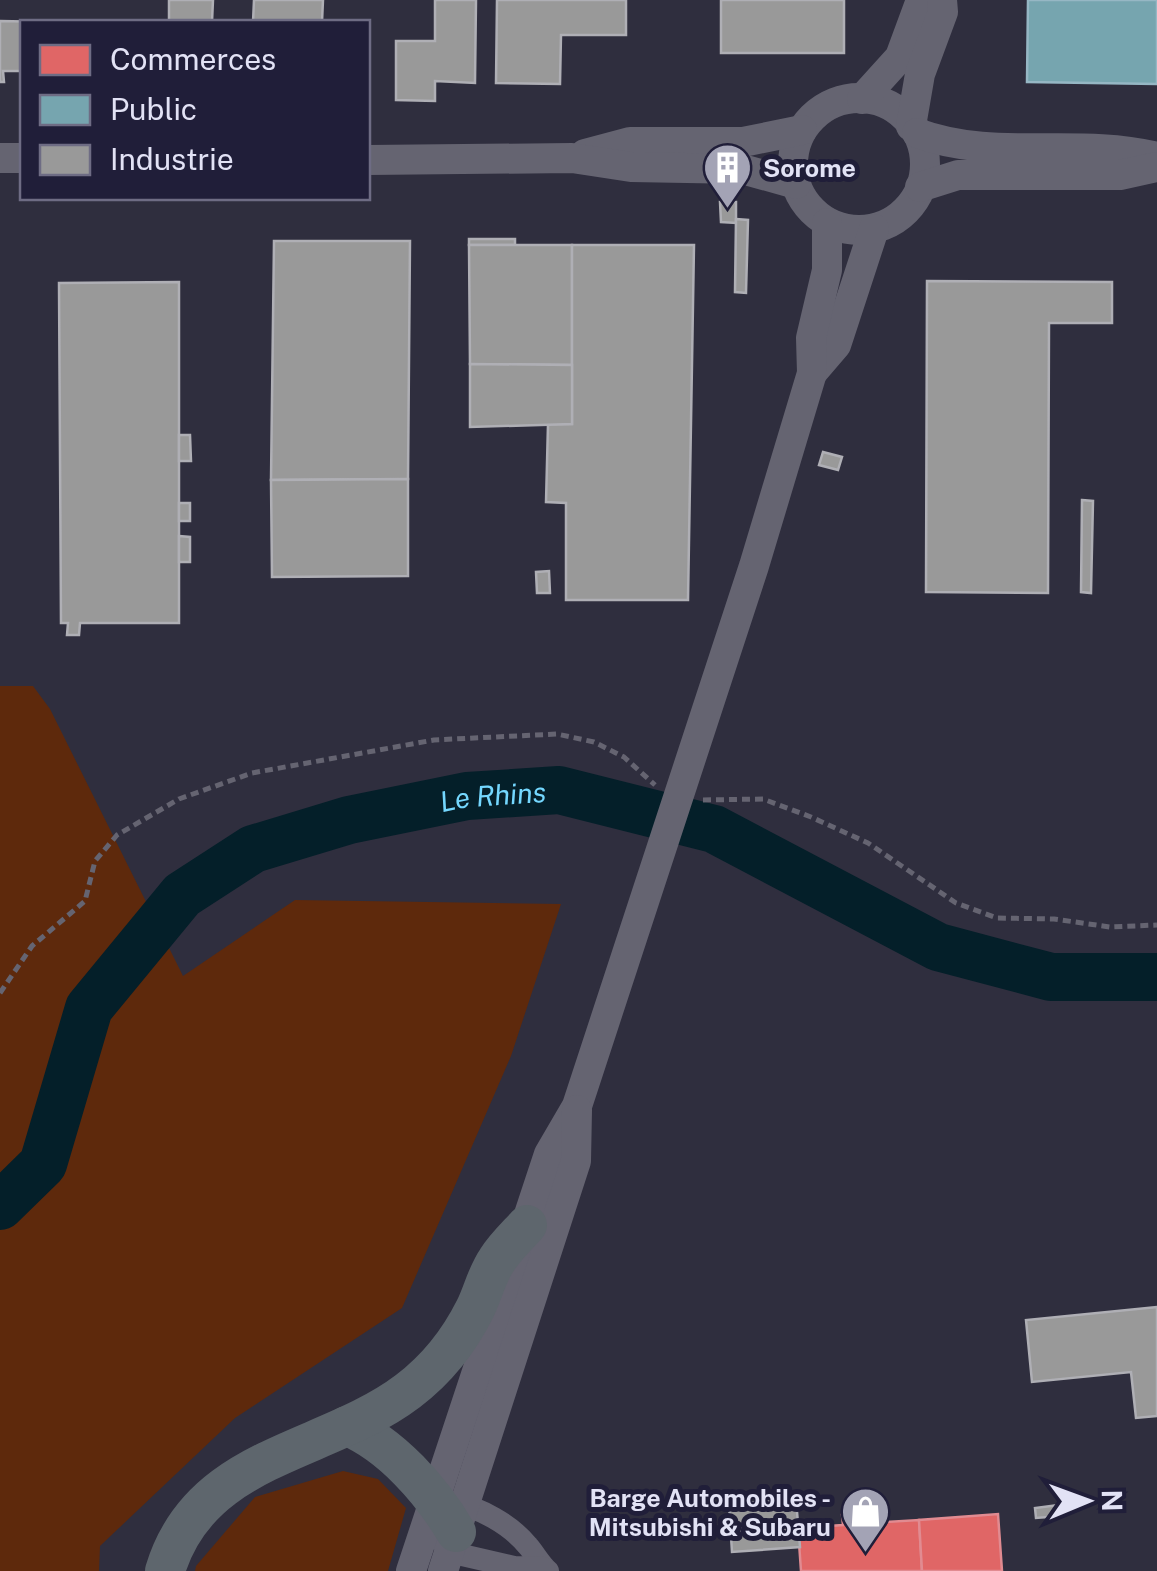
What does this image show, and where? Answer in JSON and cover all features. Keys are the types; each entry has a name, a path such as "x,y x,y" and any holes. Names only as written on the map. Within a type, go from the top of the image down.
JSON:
{"highway":[{"path":"165,1571 192,1516 227,1482 384,1408 433,1371 465,1326 495,1262 526,1225"},
{"path":"347,1426 375,1441 406,1468 446,1529"}],"street":[{"path":"862,99 900,57 921,0"},
{"path":"914,130 920,74 943,12 942,0"},
{"path":"862,99 888,105 914,130 924,152 924,172 908,208 893,222 858,231 827,222 810,209 796,184 794,150 814,115 830,104 862,99"},
{"path":"572,158 630,142 743,142 802,130"},
{"path":"914,130 968,147 1121,148 1157,158"},
{"path":"370,160 572,158 631,167 742,169 796,184"},
{"path":"920,187 958,175 1120,175 1157,167"},
{"path":"446,1529 526,1225 549,1154 577,1106 676,787 754,566 812,373 811,338 828,270 827,222"},
{"path":"812,373 836,346 874,229"},
{"path":"411,1571 446,1529 576,1161 577,1106"},
{"path":"446,1529 498,1521 526,1542 546,1570"},
{"path":"446,1529 514,1567 546,1570"}],"path":[{"path":"0,993 32,946 85,902 95,862 116,836 179,799 252,772 434,740 556,734 594,742 705,800 763,798 868,843 956,903 997,918 1054,918 1110,926 1157,925"}],"shaded area":[{"path":"0,686 33,686 50,709 183,976 295,900 561,904 511,1056 402,1308 235,1418 100,1546 99,1571 0,1571"},
{"path":"343,1471 378,1479 406,1508 388,1571 195,1571 255,1497"}],"building: Commerces":[{"path":"886,1512 886,1522 919,1520 922,1571 801,1571 798,1528 843,1525 842,1515"},
{"path":"998,1514 1002,1571 922,1571 919,1520"}],"building: Public":[{"path":"1028,0 1157,0 1157,84 1027,82"}],"building: Industrie":[{"path":"169,0 213,0 212,20 169,20"},
{"path":"254,0 323,0 322,20 253,20"},
{"path":"435,0 476,0 475,83 435,81 435,101 396,100 396,41 435,41"},
{"path":"497,0 626,0 626,35 561,35 560,84 496,83"},
{"path":"721,0 844,0 844,53 721,53"},
{"path":"0,21 20,21 20,71 3,71 4,82 0,82"},
{"name":"Sorome","path":"720,202 736,202 736,223 721,222"},
{"path":"736,219 748,220 746,293 735,292"},
{"path":"469,239 515,239 515,245 469,245"},
{"path":"274,241 410,241 408,479 271,480"},
{"path":"469,245 572,245 572,365 470,364"},
{"path":"572,245 694,245 688,600 566,600 566,503 546,502 548,424 572,424"},
{"path":"927,281 1112,282 1112,323 1049,323 1048,593 926,592"},
{"path":"179,282 179,623 80,623 79,635 67,635 68,623 61,623 59,283"},
{"path":"470,364 572,365 572,424 470,427"},
{"path":"179,435 190,435 191,461 179,461"},
{"path":"823,452 842,457 838,470 819,465"},
{"path":"408,479 408,576 272,577 271,480"},
{"path":"1082,500 1093,501 1091,593 1081,592"},
{"path":"179,503 190,503 190,521 179,521"},
{"path":"179,536 190,537 190,562 179,562"},
{"path":"549,571 550,593 537,593 536,572"},
{"path":"1157,1307 1157,1416 1136,1418 1131,1372 1032,1382 1026,1320"},
{"path":"796,1500 800,1547 732,1552 729,1504"},
{"path":"1059,1505 1060,1516 1036,1518 1035,1508"}],"waterway":[{"name":"Le Rhins","path":"0,1206 43,1164 89,1008 182,895 253,849 349,820 467,796 559,790 714,829 938,947 1051,977 1157,977"}],"place":[{"name":"Sorome","path":"728,210"},
{"name":"Barge Automobiles - Mitsubishi & Subaru","path":"866,1554"}]}
